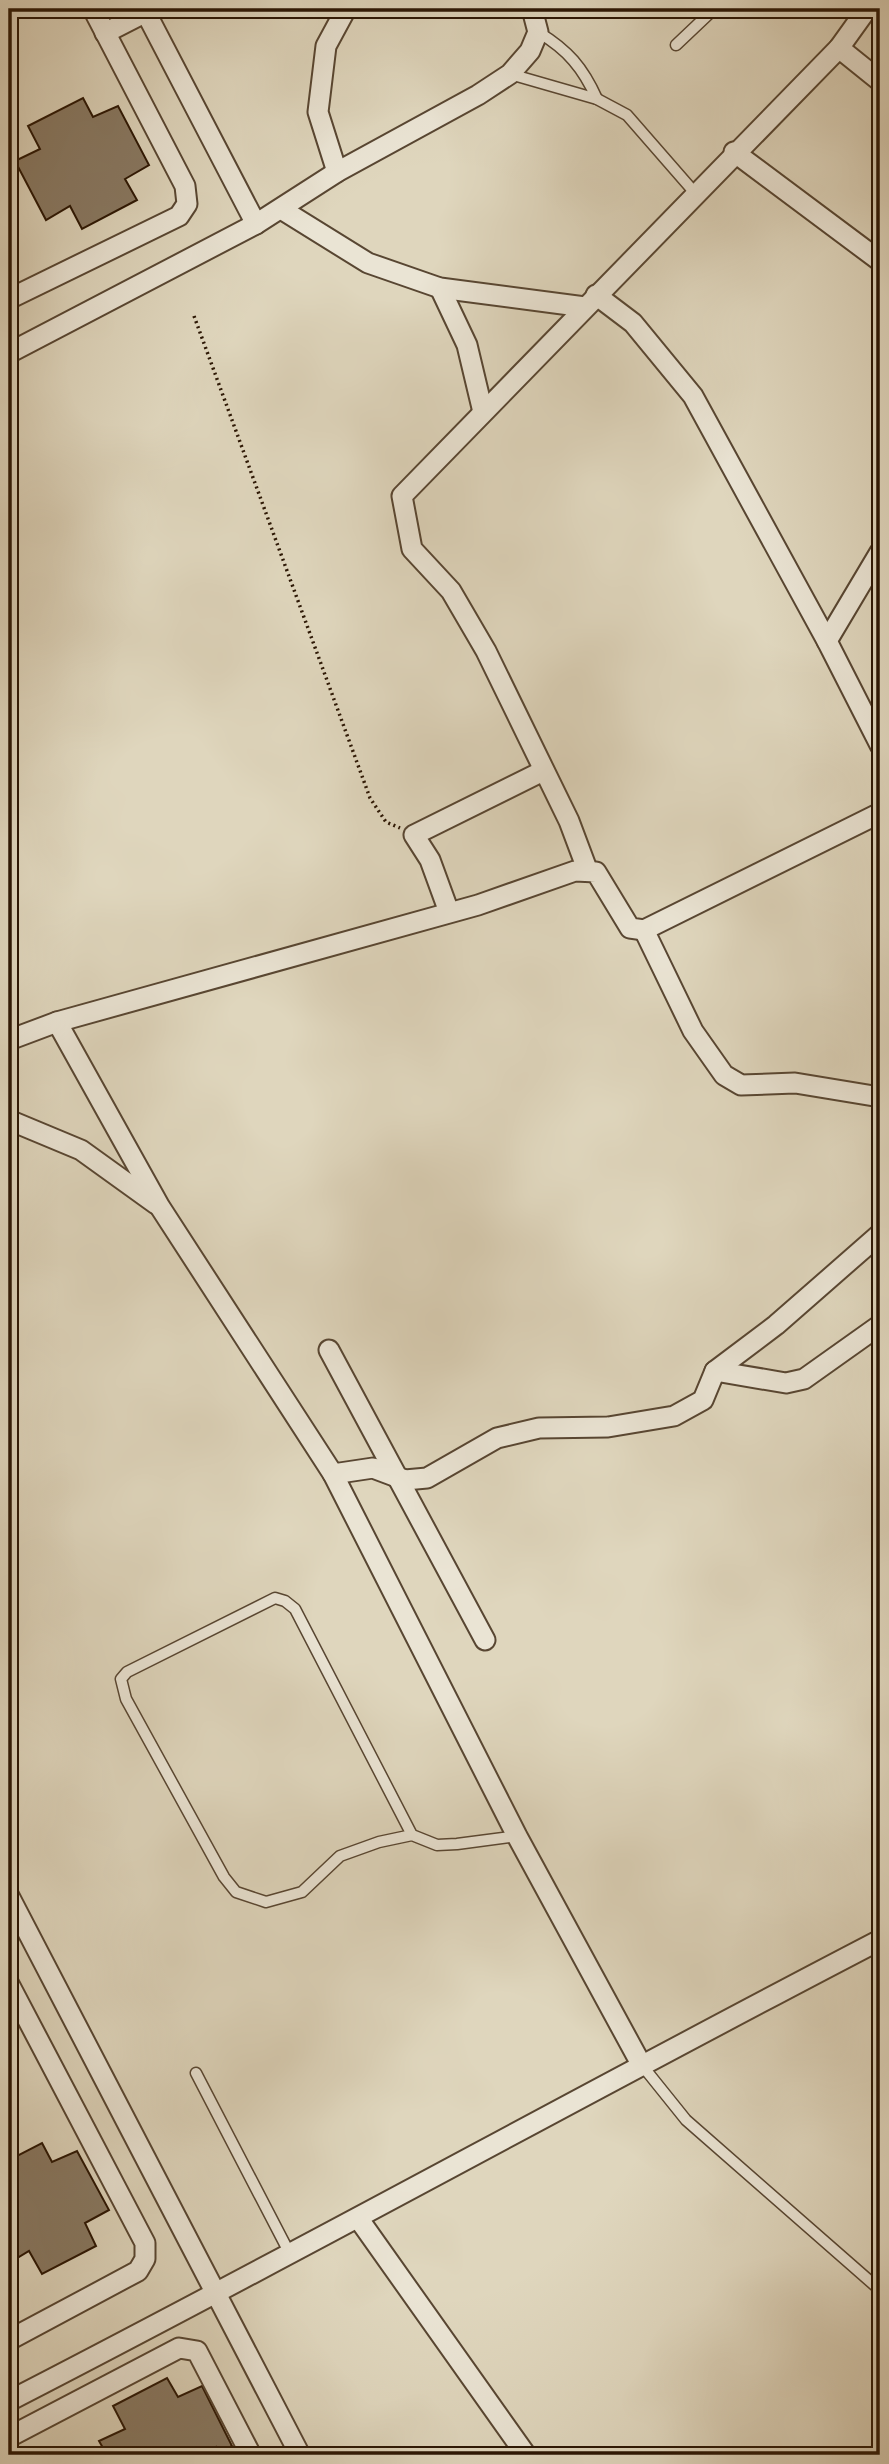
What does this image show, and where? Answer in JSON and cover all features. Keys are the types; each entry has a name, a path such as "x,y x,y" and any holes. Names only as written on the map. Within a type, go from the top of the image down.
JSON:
{"street":[{"path":"9,299 179,216 187,204 185,186 93,9"},
{"path":"337,172 318,113 326,46 346,9"},
{"path":"9,353 256,225 337,172 478,95 510,74 530,51 538,32 532,9"},
{"path":"587,869 569,821 486,651 451,591 412,549 402,496 734,152 839,48 867,9"},
{"path":"105,33 145,10 256,225"},
{"path":"839,48 880,81"},
{"path":"734,152 880,261"},
{"path":"281,209 368,263 440,288 591,301 633,323 693,396 827,641 880,745"},
{"path":"440,288 467,345 482,412"},
{"path":"827,641 880,552"},
{"path":"449,912 430,860 414,835 543,771"},
{"path":"9,1040 57,1022 449,912 587,869 596,872 630,928 644,930 880,813"},
{"path":"644,930 693,1031 723,1076 741,1084 795,1083 880,1097"},
{"path":"57,1022 160,1207 333,1474 517,1836 641,2064"},
{"path":"9,1121 81,1150 160,1207"},
{"path":"333,1474 373,1468 405,1480 426,1478 497,1438 539,1428 608,1427 674,1416 703,1400 715,1371 776,1325 880,1234"},
{"path":"715,1371 786,1383 804,1379 880,1325"},
{"path":"329,1350 485,1640"},
{"path":"9,1896 300,2455"},
{"path":"9,2401 216,2294 641,2064 880,1940"},
{"path":"9,1984 145,2244 145,2259 138,2271 9,2340"},
{"path":"358,2218 526,2455"},
{"path":"9,2437 179,2348 188,2347 197,2351 251,2455"}],"lane":[{"path":"677,45 714,9"},
{"path":"538,32 564,48 585,73 597,99"},
{"path":"510,74 597,99 627,116 695,193"},
{"path":"412,1835 295,1609 285,1601 275,1598 127,1672 121,1679 126,1699 217,1866 236,1892 266,1902 283,1900 302,1892 340,1856 412,1835 437,1844 517,1836"},
{"path":"641,2064 685,2120 880,2290"},
{"path":"196,2073 290,2254"}],"path":[{"path":"194,316 369,798 386,821 414,835"}],"building":[{"path":"83,98 93,117 118,106 149,165 125,179 137,200 82,229 70,206 46,220 15,161 40,149 28,126"},
{"path":"42,2143 52,2162 77,2151 109,2210 85,2223 96,2246 42,2274 29,2251 9,2263 9,2204 16,2200 9,2186 9,2160"},
{"path":"167,2378 178,2397 202,2386 232,2446 219,2453 216,2447 204,2455 107,2455 99,2441 125,2429 113,2406"}]}
